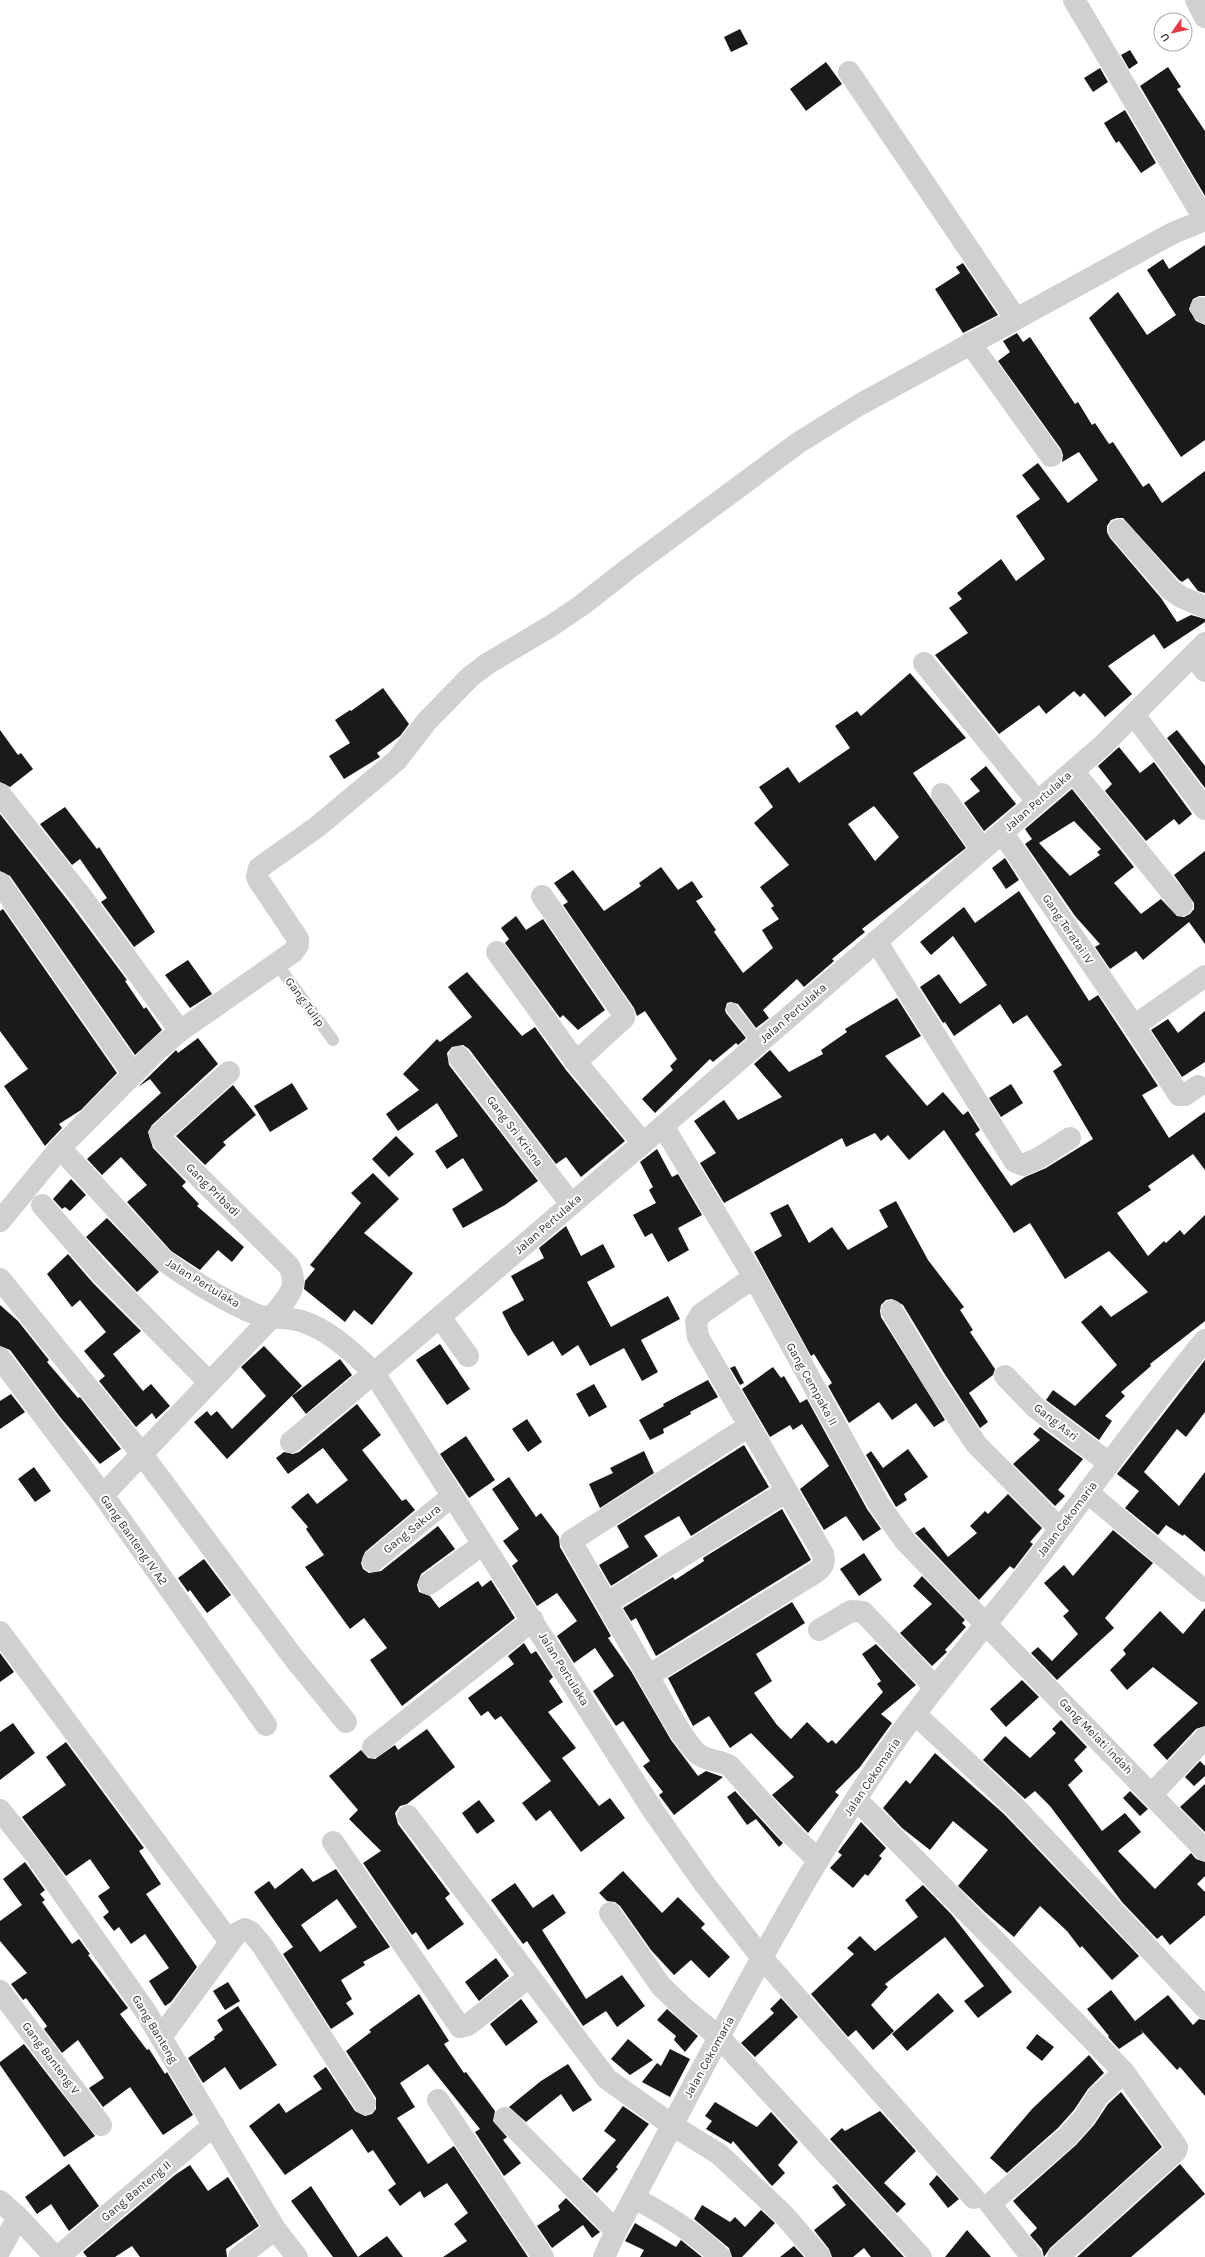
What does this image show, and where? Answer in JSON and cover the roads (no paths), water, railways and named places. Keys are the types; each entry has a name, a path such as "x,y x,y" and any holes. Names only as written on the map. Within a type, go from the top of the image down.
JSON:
{"street":[{"path":"1,1217 60,1148 133,1074 180,1031 293,952 298,945 298,940 259,881 257,877 259,868 317,827 398,760 427,721 470,677 487,664 551,626 582,605 628,569 831,421 974,347 1016,319 1173,232 1205,220 1074,0"},
{"path":"1196,0 1205,17"},
{"path":"849,72 1016,319"},
{"path":"974,347 1051,456"},
{"path":"1119,530 1170,589 1181,597 1205,607"},
{"name":"Jalan Pertulaka","path":"374,1373 663,1126 1073,771 1201,656"},
{"path":"924,662 1037,801"},
{"path":"1134,715 1205,809"},
{"path":"1073,771 1182,905"},
{"path":"0,794 81,896 180,1031"},
{"path":"942,794 982,849"},
{"name":"Gang Teratai IV","path":"1002,832 1179,1095 1184,1095 1198,1086"},
{"path":"0,883 133,1074"},
{"path":"542,896 624,1015 624,1018 617,1026 576,1062"},
{"path":"876,941 1015,1162 1023,1165 1039,1158 1070,1138"},
{"path":"497,952 576,1062 643,1143"},
{"path":"1134,1026 1205,976"},
{"name":"Gang Sri Krisna","path":"459,1057 571,1204"},
{"name":"Gang Pribadi","path":"229,1072 160,1134 164,1142 289,1266 294,1276 291,1292 270,1319"},
{"name":"Gang Cempaka II","path":"663,1126 754,1277 878,1502 905,1541 987,1623"},
{"name":"Jalan Pertulaka","path":"60,1148 163,1260 225,1298 255,1314 270,1319 292,1319 315,1327 350,1351 374,1373 451,1497 533,1620 652,1809 703,1882 762,1958 974,2198"},
{"path":"42,1205 102,1274 209,1382"},
{"path":"648,1676 822,1568 825,1562 823,1554 698,1337 696,1322 701,1314 754,1277"},
{"path":"0,1279 141,1453 293,1657 346,1722"},
{"path":"892,1311 933,1380 976,1444 1059,1528"},
{"path":"440,1317 468,1356"},
{"path":"102,1495 270,1319"},
{"name":"Jalan Cekomaria","path":"604,2257 616,2231 672,2125 762,1958 818,1860 856,1799 934,1686 987,1623 1205,1340"},
{"name":"Gang Banteng IV A2","path":"0,1358 102,1495 266,1725"},
{"path":"291,1442 374,1373"},
{"name":"Gang Asri","path":"1005,1376 1036,1408 1109,1463"},
{"path":"749,1426 571,1540 571,1544 690,1745 703,1757 719,1761 730,1766 786,1830 818,1860"},
{"path":"607,1604 787,1491"},
{"path":"1087,1492 1205,1591"},
{"name":"Gang Sakura","path":"373,1561 451,1497"},
{"path":"429,1584 483,1544"},
{"path":"818,1630 851,1611 863,1612 934,1686"},
{"path":"374,1747 533,1620"},
{"name":"Gang Melati Indah","path":"987,1623 1205,1850"},
{"path":"0,1632 230,1942"},
{"path":"915,1714 1013,1805 1205,2008"},
{"path":"1152,1794 1205,1738"},
{"path":"856,1799 1124,2072 1177,2148 1058,2257"},
{"name":"Gang Banteng","path":"0,1810 35,1854 144,2009 275,2229 297,2257"},
{"path":"408,1816 607,2079 672,2125 719,2154 784,2215 820,2257"},
{"path":"333,1842 460,2027 468,2025 529,1977"},
{"path":"610,1913 662,1986 685,2009 719,2037 921,2257"},
{"path":"161,2037 230,1942 242,1929 252,1932 365,2104"},
{"name":"Gang Banteng V","path":"0,1991 101,2124"},
{"path":"1032,2257 990,2204 1067,2137 1084,2118 1098,2096 1124,2072"},
{"path":"438,2100 543,2257"},
{"path":"505,2118 616,2231"},
{"name":"Gang Banteng II","path":"56,2257 214,2125"},
{"path":"634,2198 659,2211 694,2234 720,2257"},
{"path":"0,2202 18,2217 56,2257"},
{"path":"0,2250 18,2217"},
{"path":"239,2257 275,2229"}],"lane":[{"name":"Gang Tulip","path":"277,964 333,1040"},
{"path":"732,1009 759,1043"}]}
